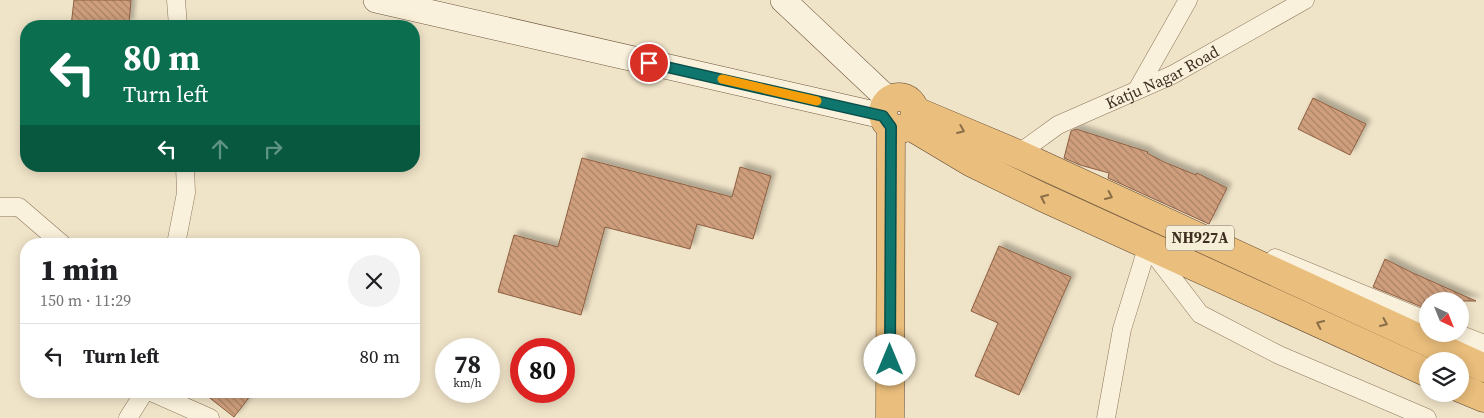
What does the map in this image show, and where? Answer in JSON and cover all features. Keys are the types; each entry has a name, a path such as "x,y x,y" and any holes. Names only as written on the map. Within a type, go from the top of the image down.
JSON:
{"highway":[{"name":"NH927A","path":"899,118 1018,154 1484,368"},
{"name":"NH927A","path":"899,118 972,163 1419,369"},
{"path":"890,418 899,118"},
{"path":"899,118 906,418"},
{"path":"1469,392 1484,398"}],"main road":[{"path":"376,0 899,118"},
{"path":"783,0 899,118"}],"street":[{"path":"176,0 178,20"},
{"path":"1137,90 1188,0"},
{"name":"Katju Nagar Road","path":"1018,154 1058,125 1172,75 1305,0"},
{"path":"177,238 186,193 185,172"},
{"path":"0,207 19,208 55,238"},
{"path":"1165,222 1262,252 1419,317"},
{"path":"1106,418 1120,337 1148,245"},
{"path":"1148,245 1200,314 1279,355 1428,418"},
{"path":"1469,338 1484,344"},
{"path":"128,418 142,398"},
{"path":"163,398 210,418"}],"building":[{"path":"74,0 131,0 129,20 72,20"},
{"path":"1313,98 1366,124 1350,155 1298,129"},
{"path":"1076,129 1148,152 1164,162 1196,175 1197,173 1227,188 1209,224 1108,178 1109,173 1080,165 1064,158 1071,131"},
{"path":"582,158 732,197 740,167 771,176 753,239 697,224 690,249 605,227 581,315 498,292 514,235 558,247"},
{"path":"999,246 1071,277 1019,395 975,376 998,323 971,311"},
{"path":"1385,259 1456,292 1419,292 1419,306 1373,287"},
{"path":"210,398 249,398 234,417"}],"slow traffic":[{"path":"722,79 817,101"}],"route":[{"path":"649,63 883,116 886,123 891,127 890,360"}]}
